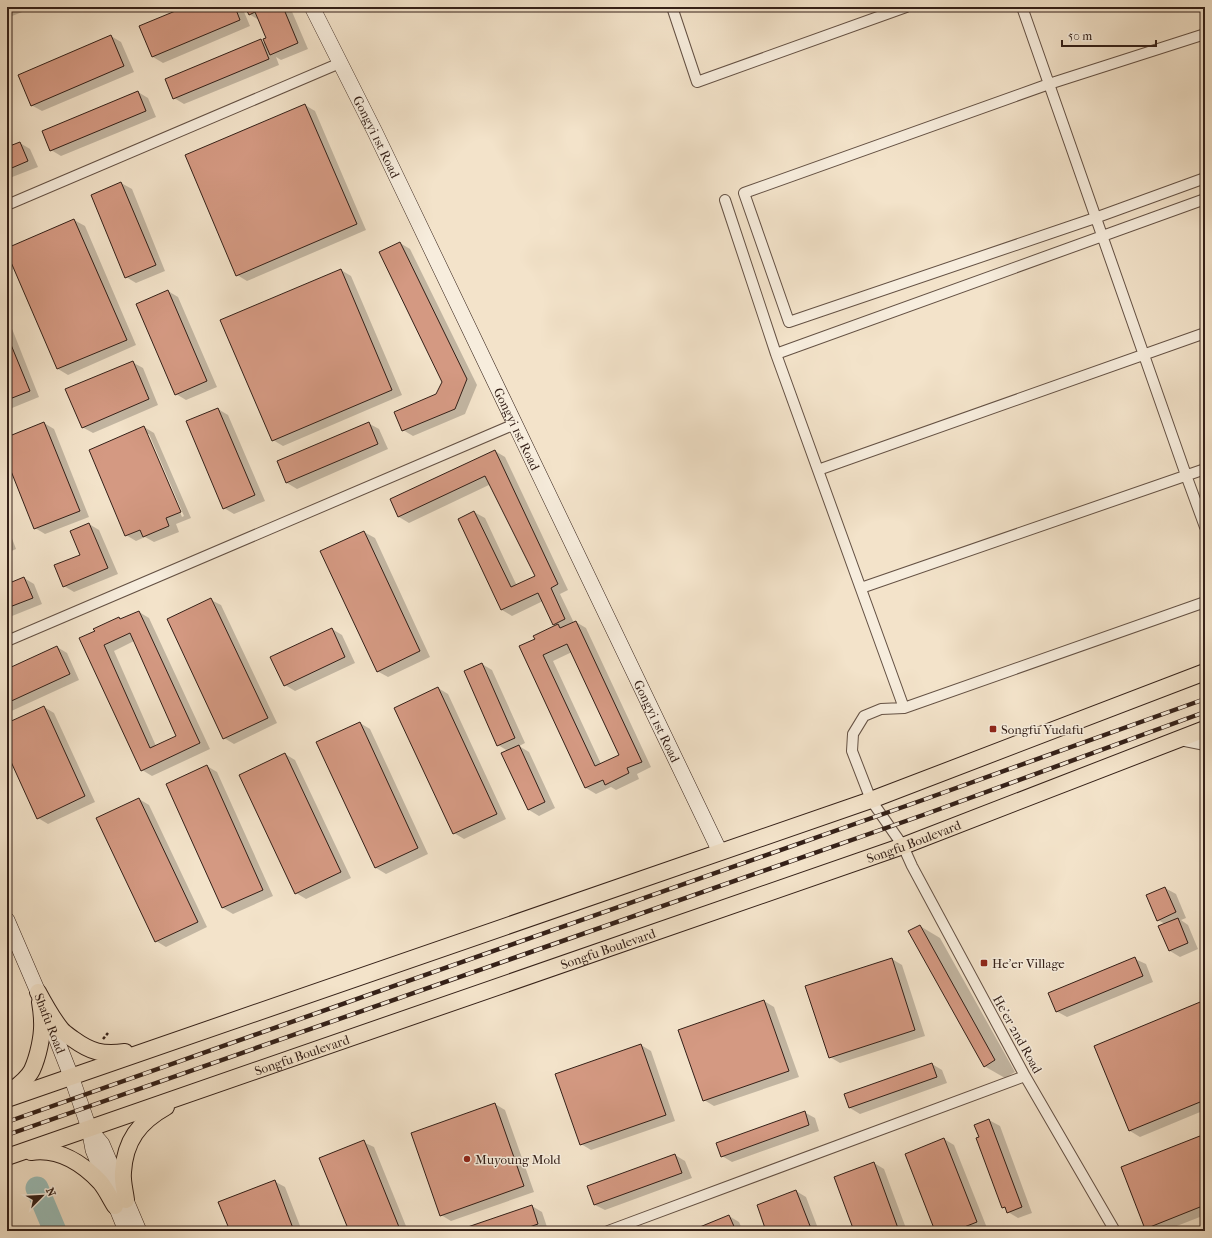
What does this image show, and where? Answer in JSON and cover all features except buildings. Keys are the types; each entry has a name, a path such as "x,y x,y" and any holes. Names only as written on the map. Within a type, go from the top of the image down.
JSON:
{"main road":[{"path":"7,1099 871,800 1205,672"},
{"name":"Songfu Boulevard","path":"10,1156 903,846 1205,729"},
{"path":"38,992 52,1017 62,1030 95,1052 130,1052 164,1044"},
{"path":"7,1094 19,1085 32,1071 40,1044 42,1021 38,992"},
{"path":"121,1203 125,1157 131,1139 138,1129 154,1114 193,1092"},
{"path":"10,1156 38,1151 60,1154 83,1167 121,1203"}],"street":[{"name":"Gongyi 1st Road","path":"312,7 375,132 720,852"},
{"path":"672,7 698,82 906,7"},
{"path":"1022,7 1205,527"},
{"path":"1205,34 1049,84 744,193 789,322 1095,218 1205,178"},
{"path":"7,205 340,63"},
{"path":"776,354 1205,199"},
{"path":"725,200 776,354 904,708"},
{"path":"818,470 1205,333"},
{"path":"7,641 515,424"},
{"path":"861,588 1205,469"},
{"name":"He'er 2nd Road","path":"1115,1231 1026,1076 912,866 903,846 871,800 852,751 853,734 864,716 881,709 904,708 1205,602"},
{"path":"1178,740 1205,745"},
{"name":"Shafu Road","path":"7,920 38,992 71,1076 89,1128 93,1150 121,1203 139,1231"},
{"path":"608,1231 1026,1076"},
{"name":"Shafu Road","path":"89,1128 102,1144 121,1203 126,1231"}],"path":[{"path":"102,1040 108,1033"}],"waterway":[{"path":"37,1188 55,1231"}],"railway":[{"path":"7,1122 920,801 1205,699"},
{"path":"7,1135 926,814 1205,712"}],"place":[{"name":"Songfu Yudafu","path":"993,729"},
{"name":"He'er Village","path":"984,963"},
{"name":"Muyoung Mold","path":"467,1159"}]}
